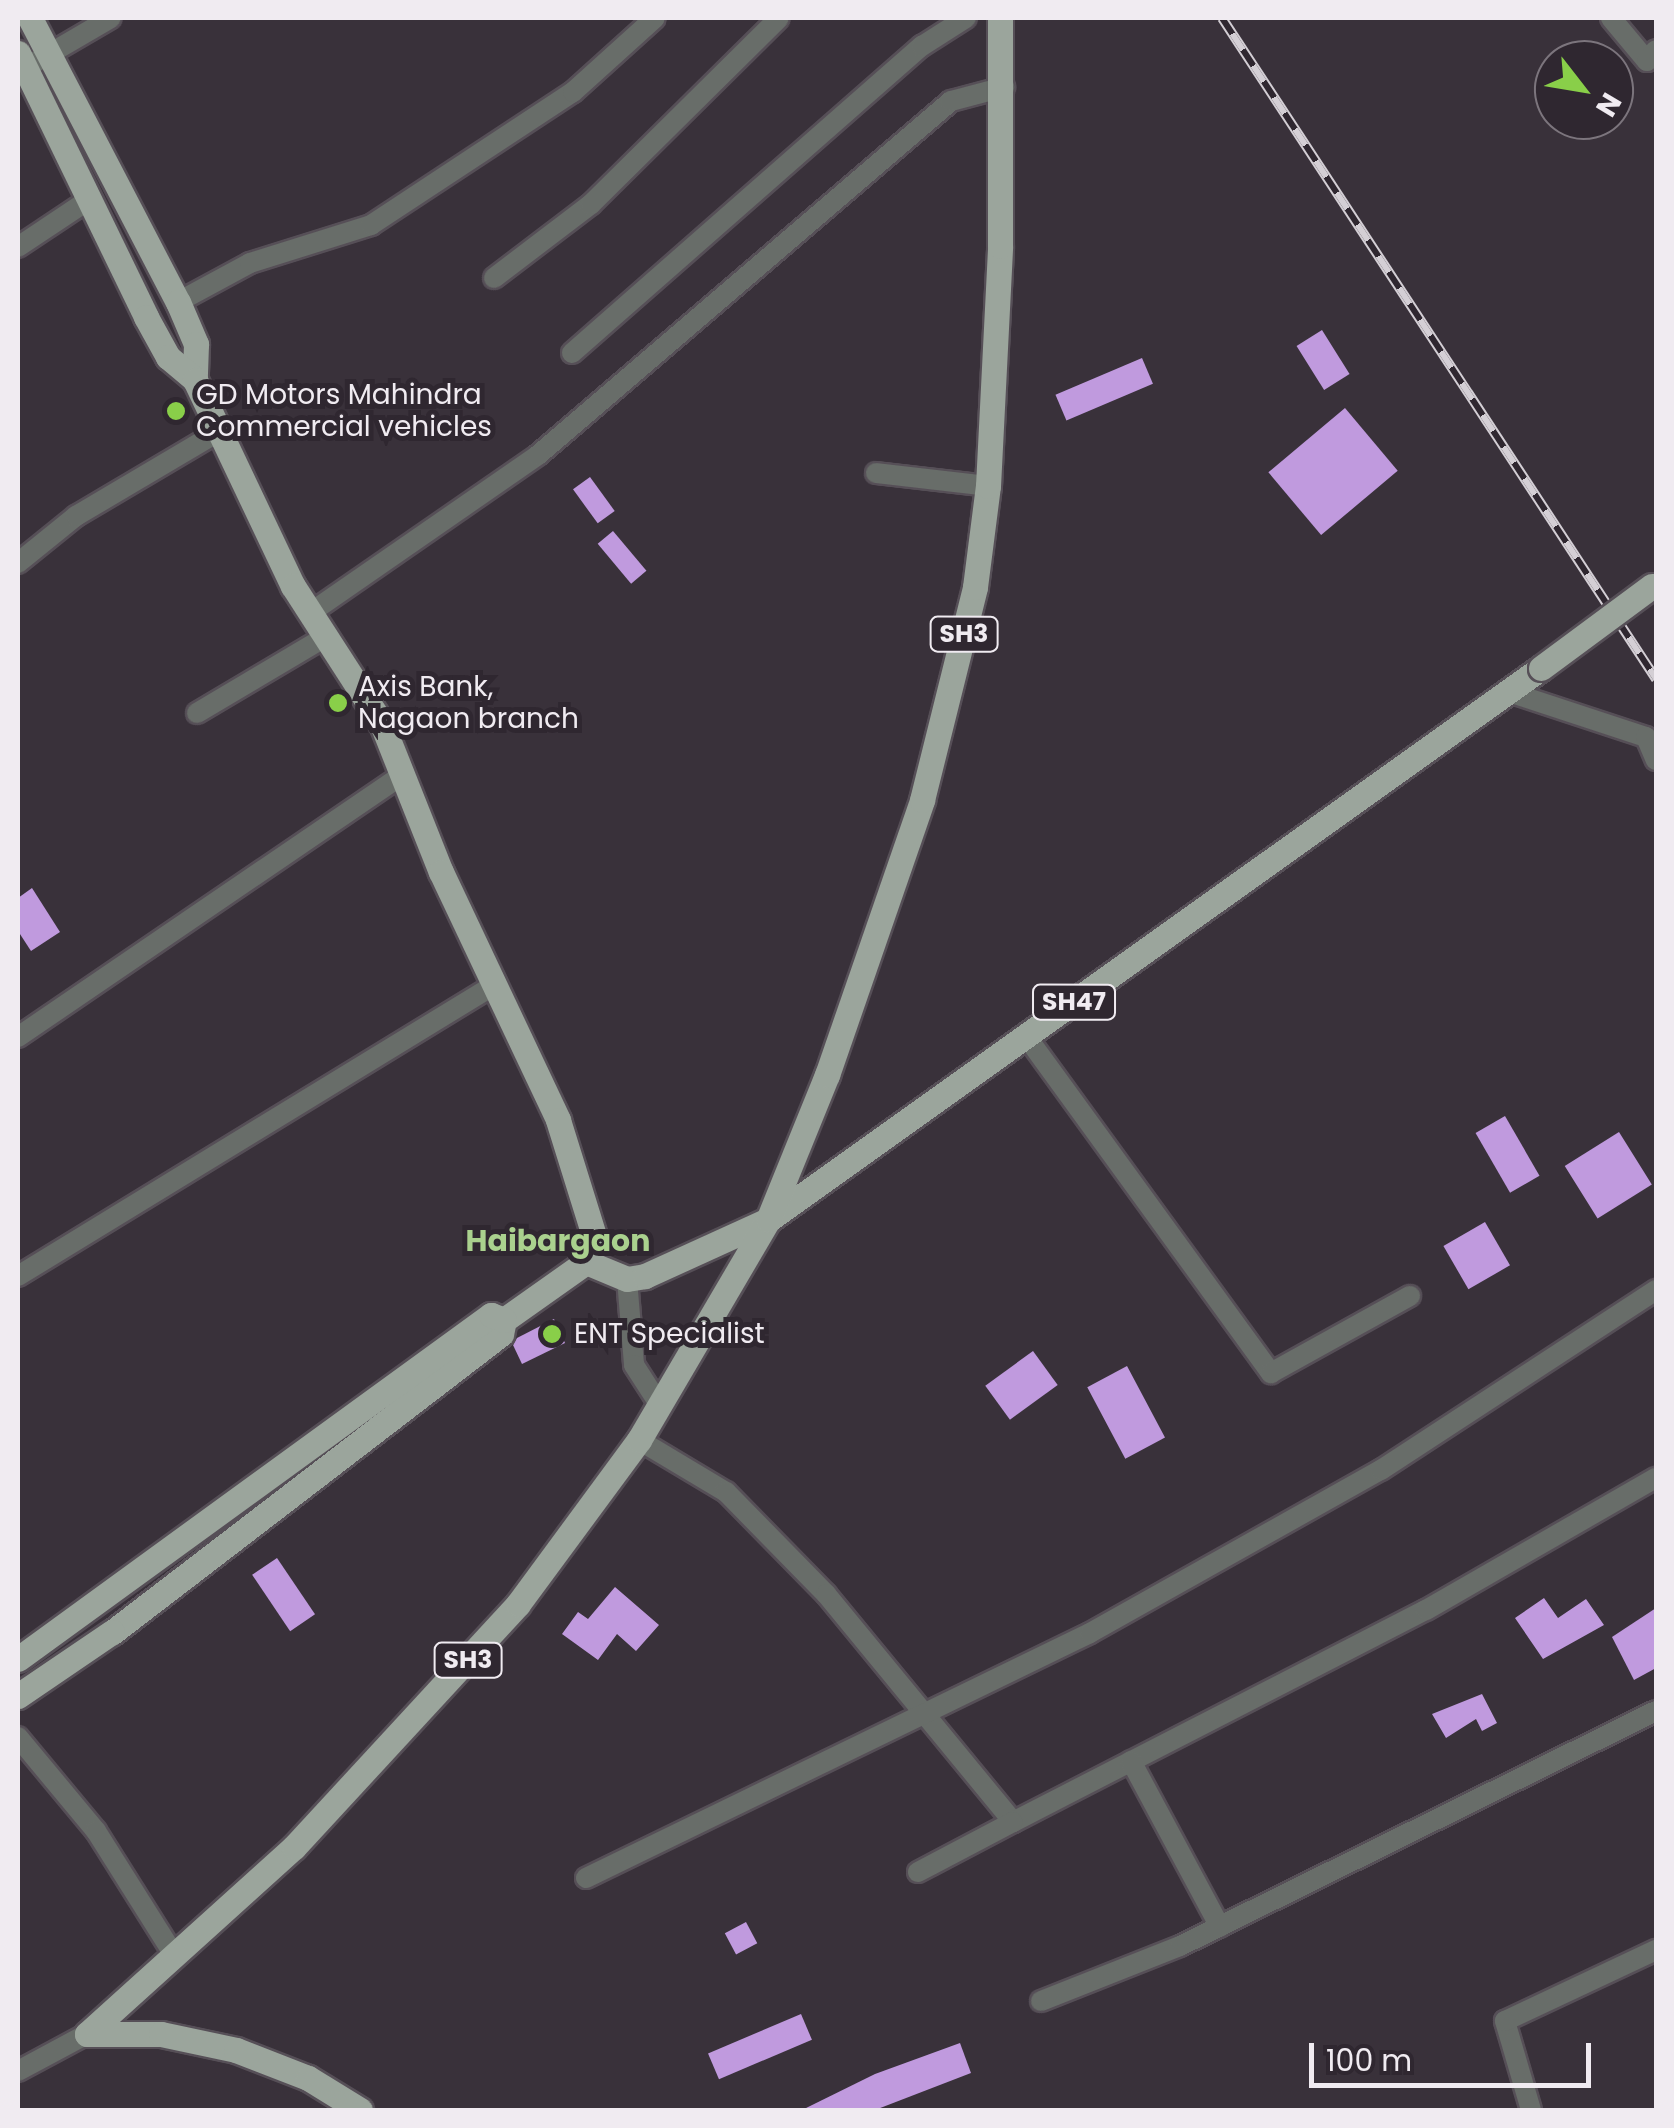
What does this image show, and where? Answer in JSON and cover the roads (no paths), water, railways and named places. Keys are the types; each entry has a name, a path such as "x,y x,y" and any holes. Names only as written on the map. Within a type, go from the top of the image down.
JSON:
{"main road":[{"path":"30,18 178,302 196,344 195,380"},
{"name":"SH3","path":"87,2034 294,1847 440,1692 561,1550 639,1440 768,1220 826,1076 922,800 975,587 988,486 1004,86 1000,18"},
{"path":"18,1696 112,1632 502,1334 504,1320 586,1262 595,1239 591,1212 558,1120 494,985 382,724 310,613 195,380 168,357 22,60"},
{"name":"SH47","path":"627,1279 664,1271 768,1220 1654,585"},
{"path":"586,1262 627,1279"},
{"path":"18,1659 491,1315 504,1320"},
{"path":"125,2000 161,2034"},
{"path":"87,2034 161,2034 267,2061 360,2110"}],"street":[{"path":"22,60 52,54 111,18"},
{"path":"178,302 236,269 372,225 573,92 655,18"},
{"path":"494,278 591,204 779,18"},
{"path":"572,353 922,46 966,18"},
{"path":"1611,18 1647,61 1656,50"},
{"path":"310,613 538,456 951,101 1004,86"},
{"path":"18,247 90,199"},
{"path":"18,563 76,516 220,431"},
{"path":"876,474 988,486"},
{"path":"196,713 326,636"},
{"path":"1509,692 1646,737 1656,760"},
{"path":"18,1037 402,775"},
{"path":"18,1276 494,985"},
{"path":"1026,1036 1271,1373 1410,1296"},
{"path":"627,1279 634,1365 659,1404"},
{"path":"586,1878 1090,1634 1381,1470 1656,1290"},
{"path":"639,1440 726,1492 826,1594 1013,1822"},
{"path":"918,1872 1426,1610 1656,1478"},
{"path":"1041,2001 1220,1926 1656,1711"},
{"path":"18,1737 96,1831 174,1955"},
{"path":"1131,1760 1220,1926"},
{"path":"1531,2110 1505,2021 1656,1950"},
{"path":"18,2071 87,2034"}],"railway":[{"path":"1222,18 1656,679"}],"place":[{"name":"GD Motors Mahindra Commercial vehicles","path":"176,411"},
{"name":"Axis Bank, Nagaon branch","path":"338,703"},
{"name":"ENT Specialist","path":"552,1334"}],"district":[{"name":"Haibargaon","path":"558,1241"}]}
